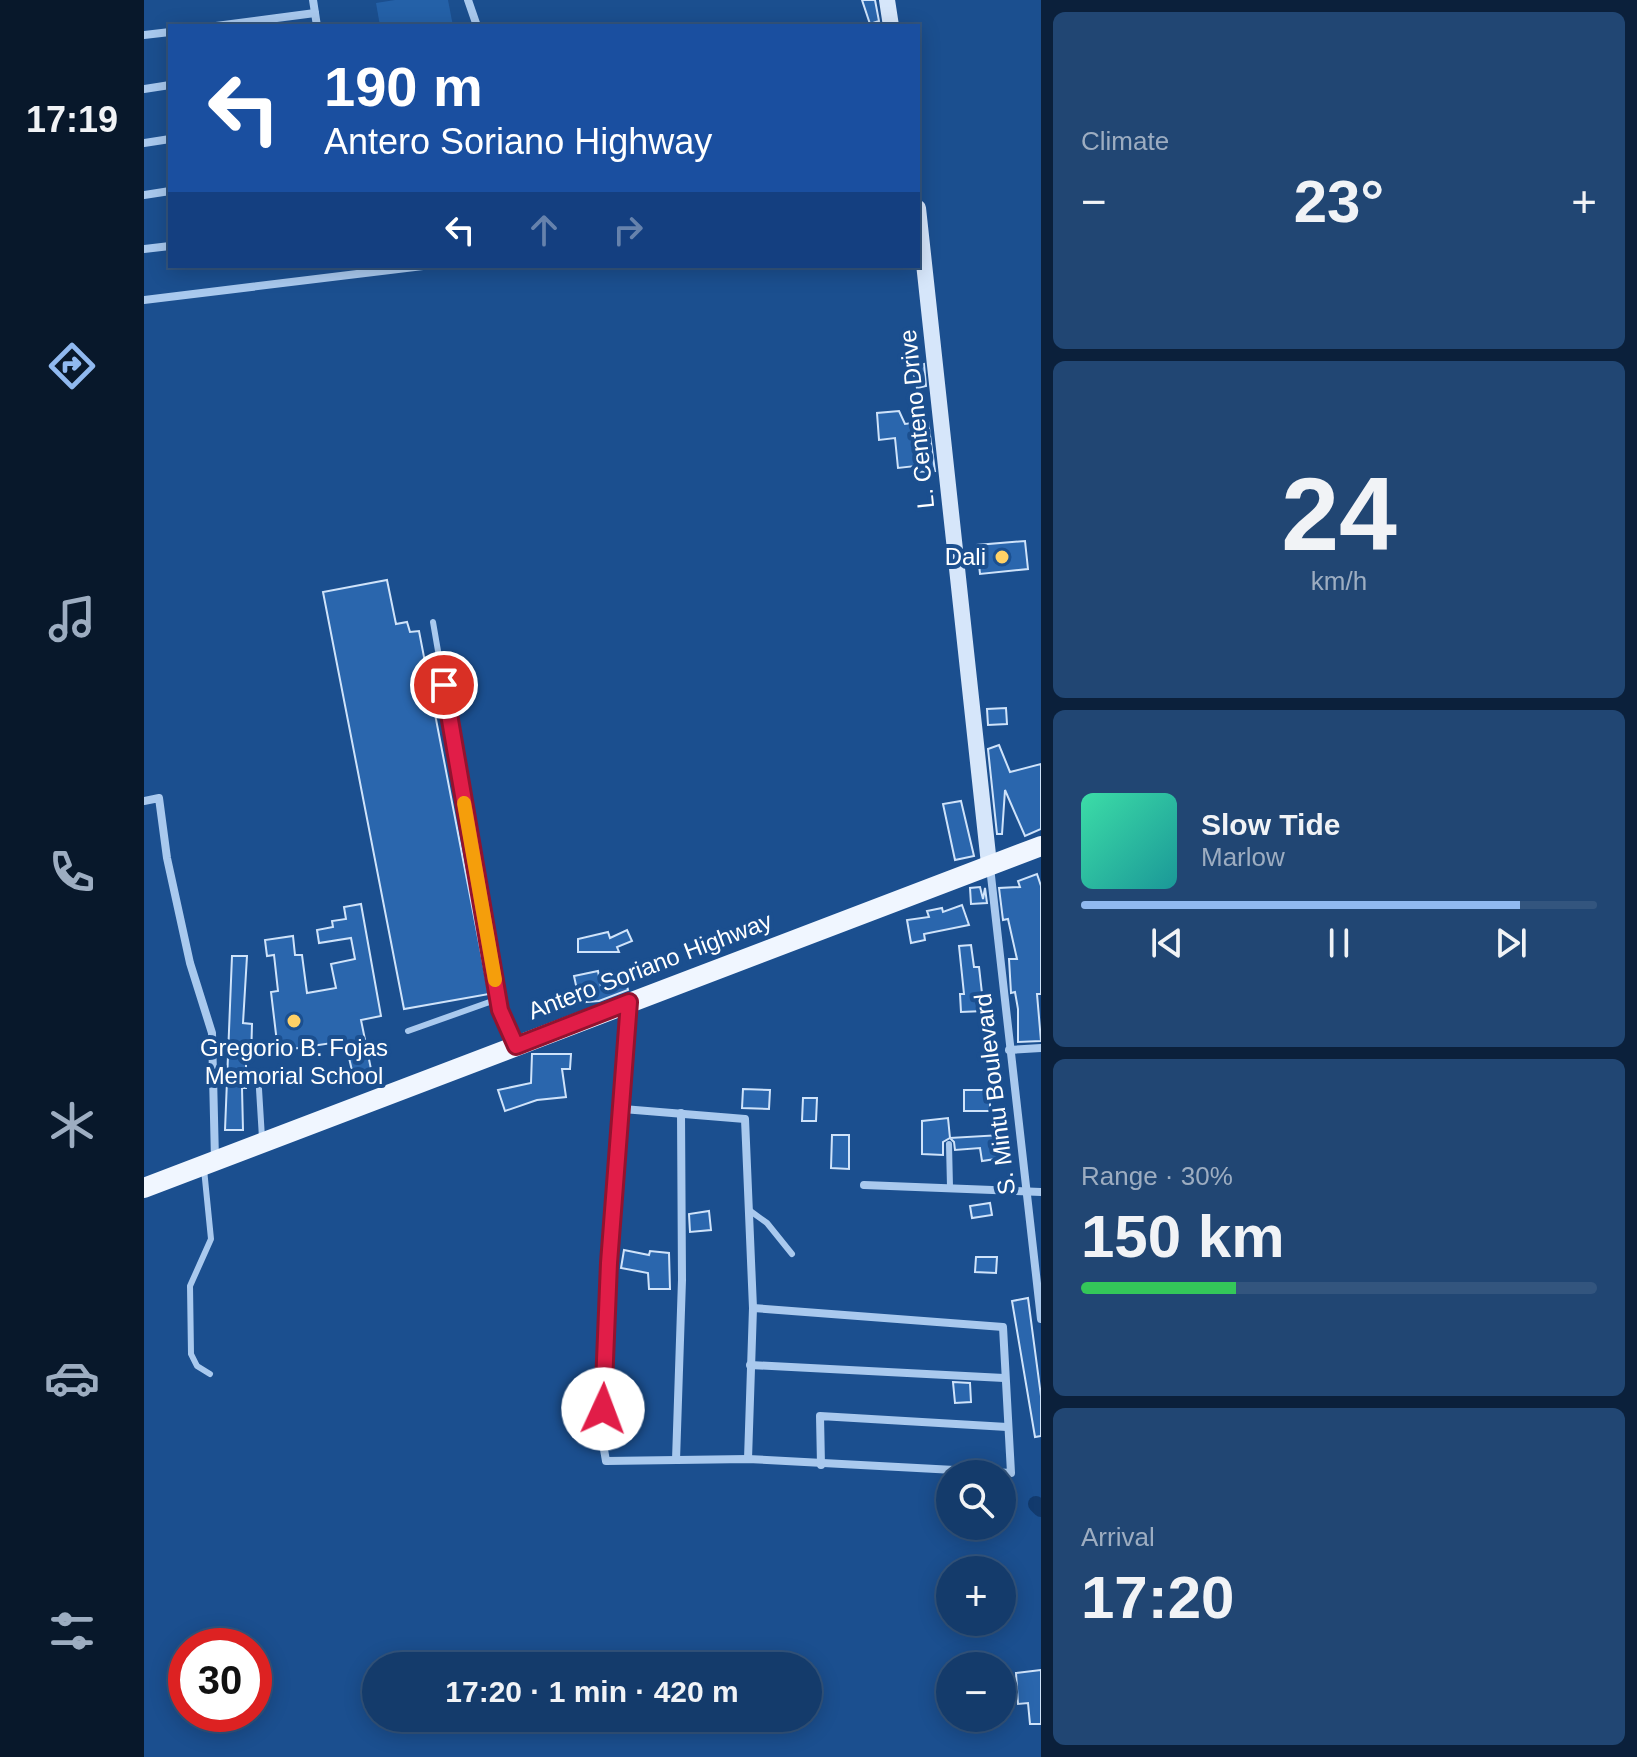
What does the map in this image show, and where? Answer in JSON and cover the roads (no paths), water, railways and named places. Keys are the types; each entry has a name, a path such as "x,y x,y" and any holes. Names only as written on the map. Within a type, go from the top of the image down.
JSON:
{"main road":[{"name":"Antero Soriano Highway","path":"144,1188 1041,846"}],"street":[{"path":"313,0 317,24"},
{"path":"468,0 476,24"},
{"path":"887,0 891,24"},
{"path":"231,24 315,13"},
{"path":"144,35 168,32"},
{"path":"144,89 168,85"},
{"path":"144,143 168,139"},
{"path":"144,195 168,191"},
{"name":"L. Centeno Drive","path":"920,226 989,864"},
{"path":"144,249 168,246"},
{"path":"144,300 407,268"},
{"path":"144,801 159,798 167,858 190,963 212,1033 209,1163"},
{"name":"S. Mintu Boulevard","path":"989,864 1041,1319"},
{"path":"629,1002 609,1263 602,1438 606,1461 748,1459 1011,1473 1003,1327 753,1308"},
{"path":"1009,1050 1041,1048"},
{"path":"623,1109 745,1119 753,1308 748,1459"},
{"path":"676,1460 682,1280 681,1113"},
{"path":"864,1185 1041,1192"},
{"path":"750,1365 1004,1378"},
{"path":"821,1465 820,1416 1007,1427"}],"lane":[{"path":"433,622 498,999 516,1046"},
{"path":"408,1031 498,999"},
{"path":"259,1089 262,1142"},
{"path":"949,1144 950,1187"},
{"path":"209,1163 211,1239 190,1286 191,1354 197,1366 210,1374"},
{"path":"749,1210 767,1223 792,1254"}],"waterway":[{"path":"1036,1504 1041,1509"}],"place":[{"name":"Dali","path":"1002,557"},
{"name":"Gregorio B. Fojas Memorial School","path":"294,1021"}]}
